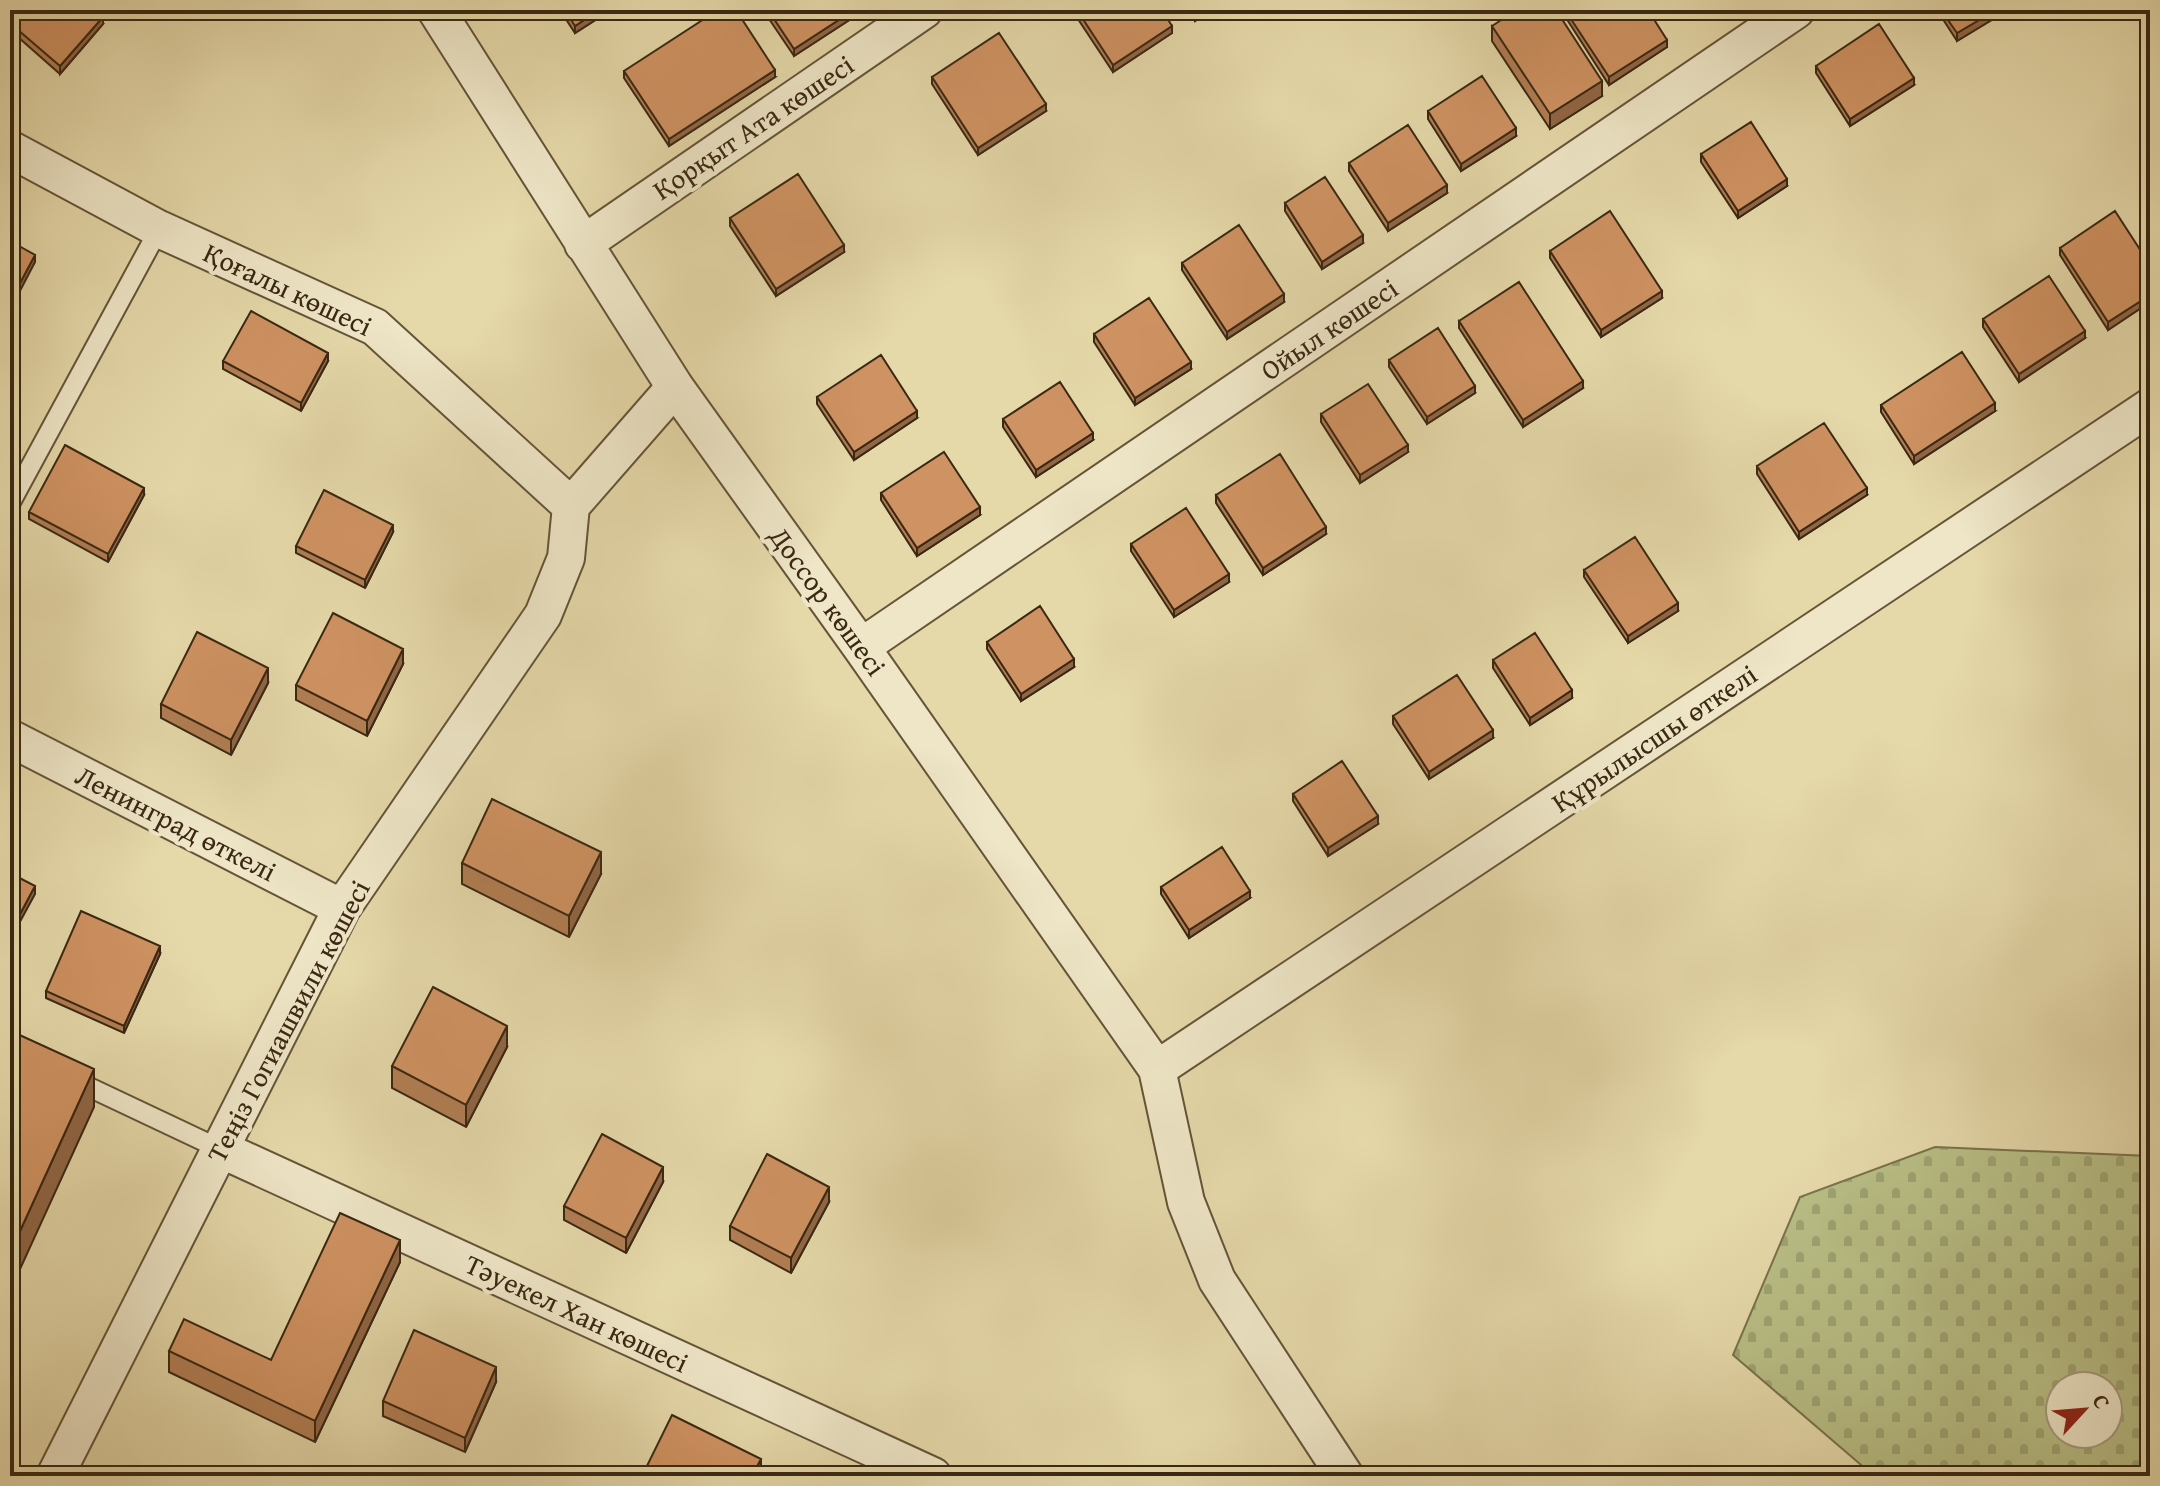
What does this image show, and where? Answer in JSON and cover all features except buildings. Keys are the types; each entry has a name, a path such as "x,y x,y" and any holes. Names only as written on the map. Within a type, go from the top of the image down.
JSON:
{"street":[{"name":"Доссор көшесі","path":"436,10 675,387 1157,1069 1186,1202 1217,1280 1345,1476"},
{"name":"Қорқыт Ата көшесi","path":"583,244 924,10"},
{"name":"Ойыл көшесі","path":"861,647 1796,10"},
{"name":"Қоғалы көшесі","path":"10,149 159,229 375,327 571,506"},
{"path":"571,506 675,387"},
{"name":"Құрылысшы өткелі","path":"1157,1069 2150,407"},
{"name":"Теңіз Гогиашвили көшесі","path":"55,1476 342,908 543,615 566,558 571,506"},
{"name":"Ленинград өткелі","path":"10,738 342,908"},
{"name":"Тәуекел Хан көшесі","path":"220,1149 933,1476"}],"lane":[{"path":"10,504 159,229"},
{"path":"52,1070 220,1149"}],"green space":[{"path":"1935,1147 2150,1156 2150,1476 1874,1476 1733,1355 1800,1197"}]}
